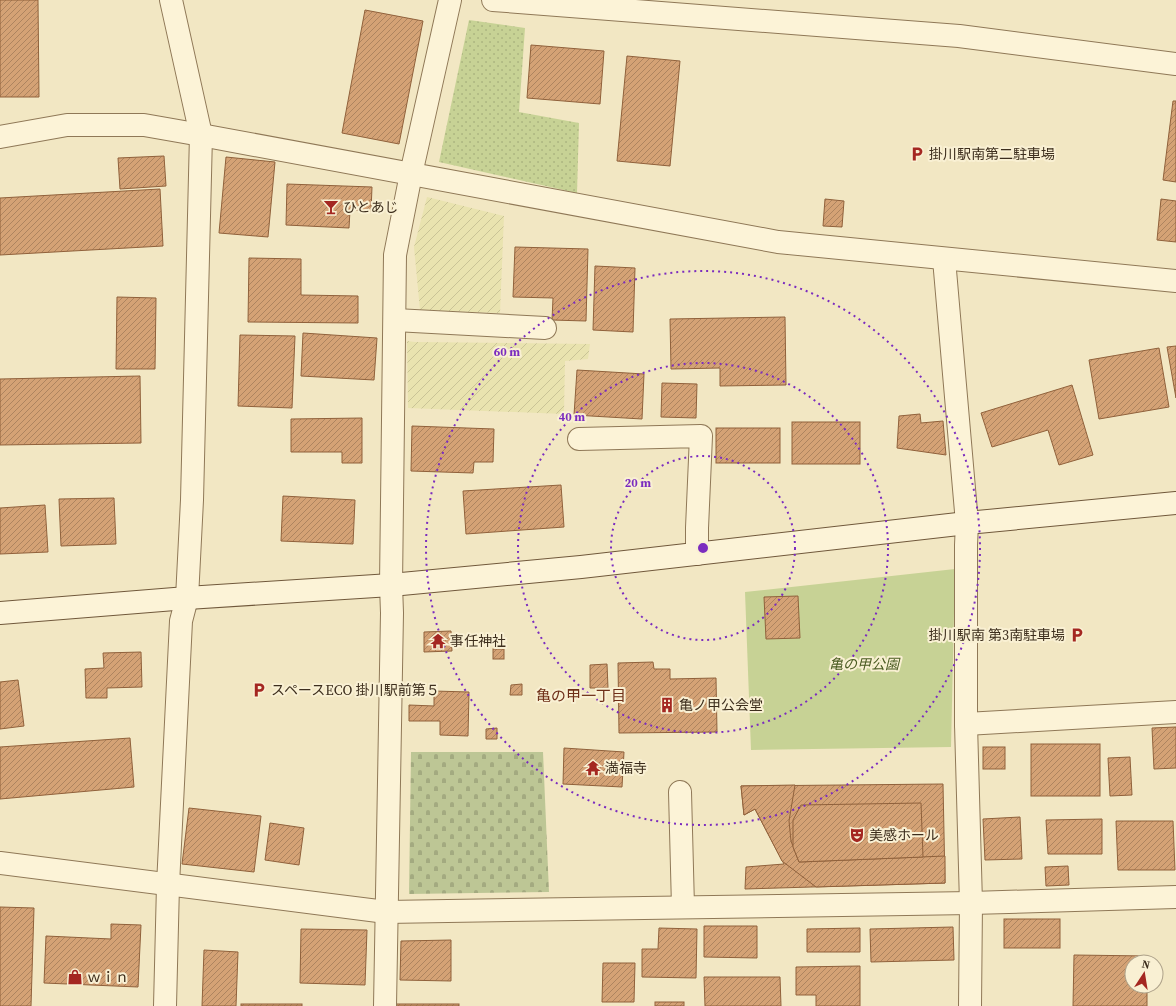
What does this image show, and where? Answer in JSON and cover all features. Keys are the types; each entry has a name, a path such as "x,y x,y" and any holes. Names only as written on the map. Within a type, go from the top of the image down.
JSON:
{"street":[{"path":"165,1006 168,885 181,621 187,598 192,500 201,135 171,0"},
{"path":"385,1006 392,613 391,585 395,255 411,174 450,0"},
{"path":"493,0 958,36 1176,64"},
{"path":"0,137 68,126 144,125 778,242 1176,281"},
{"path":"944,259 967,523 966,724 971,903 970,1006"},
{"path":"395,320 545,328"},
{"path":"579,439 701,436 697,528 698,554"},
{"path":"0,613 187,598 391,585 573,568 967,523 1176,503"},
{"path":"966,724 1176,712"},
{"path":"680,792 683,907"},
{"path":"0,863 386,912 971,903 1176,898"}],"shaded area":[{"path":"427,197 504,216 500,313 420,310 414,247"},
{"path":"407,341 590,344 588,359 565,361 564,414 408,408"}],"green space":[{"path":"469,20 525,28 519,112 579,123 577,193 439,162"},
{"name":"亀の甲公園","path":"955,569 951,747 751,750 745,592"},
{"path":"411,752 543,752 549,892 409,894"}],"building":[{"path":"0,0 38,0 39,97 0,97"},
{"path":"365,10 423,21 399,144 342,133"},
{"path":"531,45 604,51 600,104 527,98"},
{"path":"627,56 680,61 670,166 617,161"},
{"path":"1173,101 1176,101 1176,182 1163,180"},
{"path":"164,156 166,186 120,189 118,158"},
{"path":"226,157 275,162 268,237 219,233"},
{"path":"287,184 372,187 371,211 350,210 349,228 286,225"},
{"path":"160,189 163,246 0,255 0,198"},
{"path":"825,199 844,201 842,227 823,226"},
{"path":"1161,199 1176,201 1176,242 1157,240"},
{"path":"515,247 588,249 586,321 552,320 553,298 513,297"},
{"path":"249,258 301,259 301,295 358,296 358,323 248,322"},
{"path":"595,266 635,268 633,332 593,330"},
{"path":"117,297 156,298 155,369 116,369"},
{"path":"785,317 786,385 720,386 720,368 671,369 670,319"},
{"path":"303,333 377,338 374,380 301,376"},
{"path":"240,335 295,336 292,408 238,406"},
{"path":"1176,346 1176,398 1167,347"},
{"path":"1159,348 1169,407 1099,419 1089,360"},
{"path":"577,370 644,374 642,419 574,415"},
{"path":"140,376 141,443 0,445 0,379"},
{"path":"662,383 697,384 696,418 661,417"},
{"path":"1072,385 1093,455 1059,465 1048,430 992,447 981,413"},
{"path":"920,414 921,423 943,421 946,455 897,448 899,416"},
{"path":"362,418 362,463 342,463 342,452 291,452 291,419"},
{"path":"792,422 860,422 860,464 792,464"},
{"path":"412,426 494,429 493,462 474,462 473,473 411,471"},
{"path":"716,428 780,428 780,463 716,463"},
{"path":"561,485 564,527 466,534 463,491"},
{"path":"283,496 355,500 353,544 281,541"},
{"path":"114,498 116,544 61,546 59,499"},
{"path":"45,505 48,552 0,554 0,508"},
{"path":"798,596 800,638 766,639 764,597"},
{"name":"事任神社","path":"451,631 452,651 424,652 424,632"},
{"path":"493,649 504,649 504,659 493,659"},
{"path":"141,652 142,687 107,688 107,698 86,698 85,669 104,668 103,653"},
{"name":"亀ノ甲公会堂","path":"653,662 654,669 670,669 670,679 716,678 717,732 619,733 618,663"},
{"path":"607,664 608,688 590,688 590,665"},
{"path":"18,680 24,726 0,729 0,682"},
{"path":"522,684 522,695 510,695 511,685"},
{"path":"434,691 469,692 468,736 440,735 440,721 409,721 409,705 434,706"},
{"path":"1176,727 1176,768 1154,769 1152,728"},
{"path":"497,728 497,739 486,739 486,729"},
{"path":"130,738 134,787 0,799 0,747"},
{"path":"1031,744 1100,744 1100,796 1031,796"},
{"path":"983,747 1005,747 1005,769 983,769"},
{"name":"満福寺","path":"564,748 624,752 622,787 563,784"},
{"path":"1130,757 1132,795 1110,796 1108,758"},
{"name":"美感ホール","path":"943,784 945,883 745,889 746,867 784,864 755,809 744,815 741,786"},
{"path":"795,785 789,821 791,841 799,862 945,856 945,883 816,887 782,861 755,809 744,815 741,786"},
{"path":"921,803 923,857 799,862 793,847 793,820 801,805"},
{"path":"189,808 261,816 254,872 182,864"},
{"path":"1020,817 1022,859 985,860 983,819"},
{"path":"1102,819 1102,854 1048,854 1046,820"},
{"path":"1116,821 1173,821 1175,870 1118,870"},
{"path":"270,823 304,828 299,865 265,860"},
{"path":"1068,866 1069,885 1046,886 1045,867"},
{"path":"0,907 34,908 31,1006 0,1006"},
{"path":"1004,919 1060,919 1060,948 1004,948"},
{"path":"111,924 141,925 138,987 44,983 46,936 111,939"},
{"path":"704,926 757,926 757,958 704,957"},
{"path":"953,927 954,960 871,962 870,929"},
{"path":"659,928 697,929 696,978 642,977 642,949 658,949"},
{"path":"860,928 860,952 807,952 807,929"},
{"path":"301,929 367,930 365,985 300,983"},
{"path":"451,940 451,981 400,980 401,941"},
{"path":"204,950 238,952 236,1006 202,1006"},
{"path":"1074,955 1124,956 1124,994 1147,994 1147,1006 1073,1006"},
{"path":"603,963 635,963 634,1002 602,1002"},
{"path":"860,966 860,1006 816,1006 816,995 796,995 796,967"},
{"path":"704,977 780,977 781,1006 705,1006"},
{"path":"655,1002 684,1002 684,1006 655,1006"},
{"path":"241,1004 302,1004 302,1006 241,1006"},
{"path":"395,1004 459,1004 459,1006 395,1006"}],"place":[{"name":"掛川駅南第二駐車場","path":"917,154"},
{"name":"ひとあじ","path":"331,207"},
{"name":"掛川駅南 第3南駐車場","path":"1077,635"},
{"name":"事任神社","path":"438,641"},
{"name":"スペースECO 掛川駅前第５","path":"259,690"},
{"name":"亀ノ甲公会堂","path":"667,705"},
{"name":"満福寺","path":"593,768"},
{"name":"美感ホール","path":"857,835"},
{"name":"ｗｉｎ","path":"75,977"}],"district":[{"name":"亀の甲一丁目","path":"581,695"}]}
